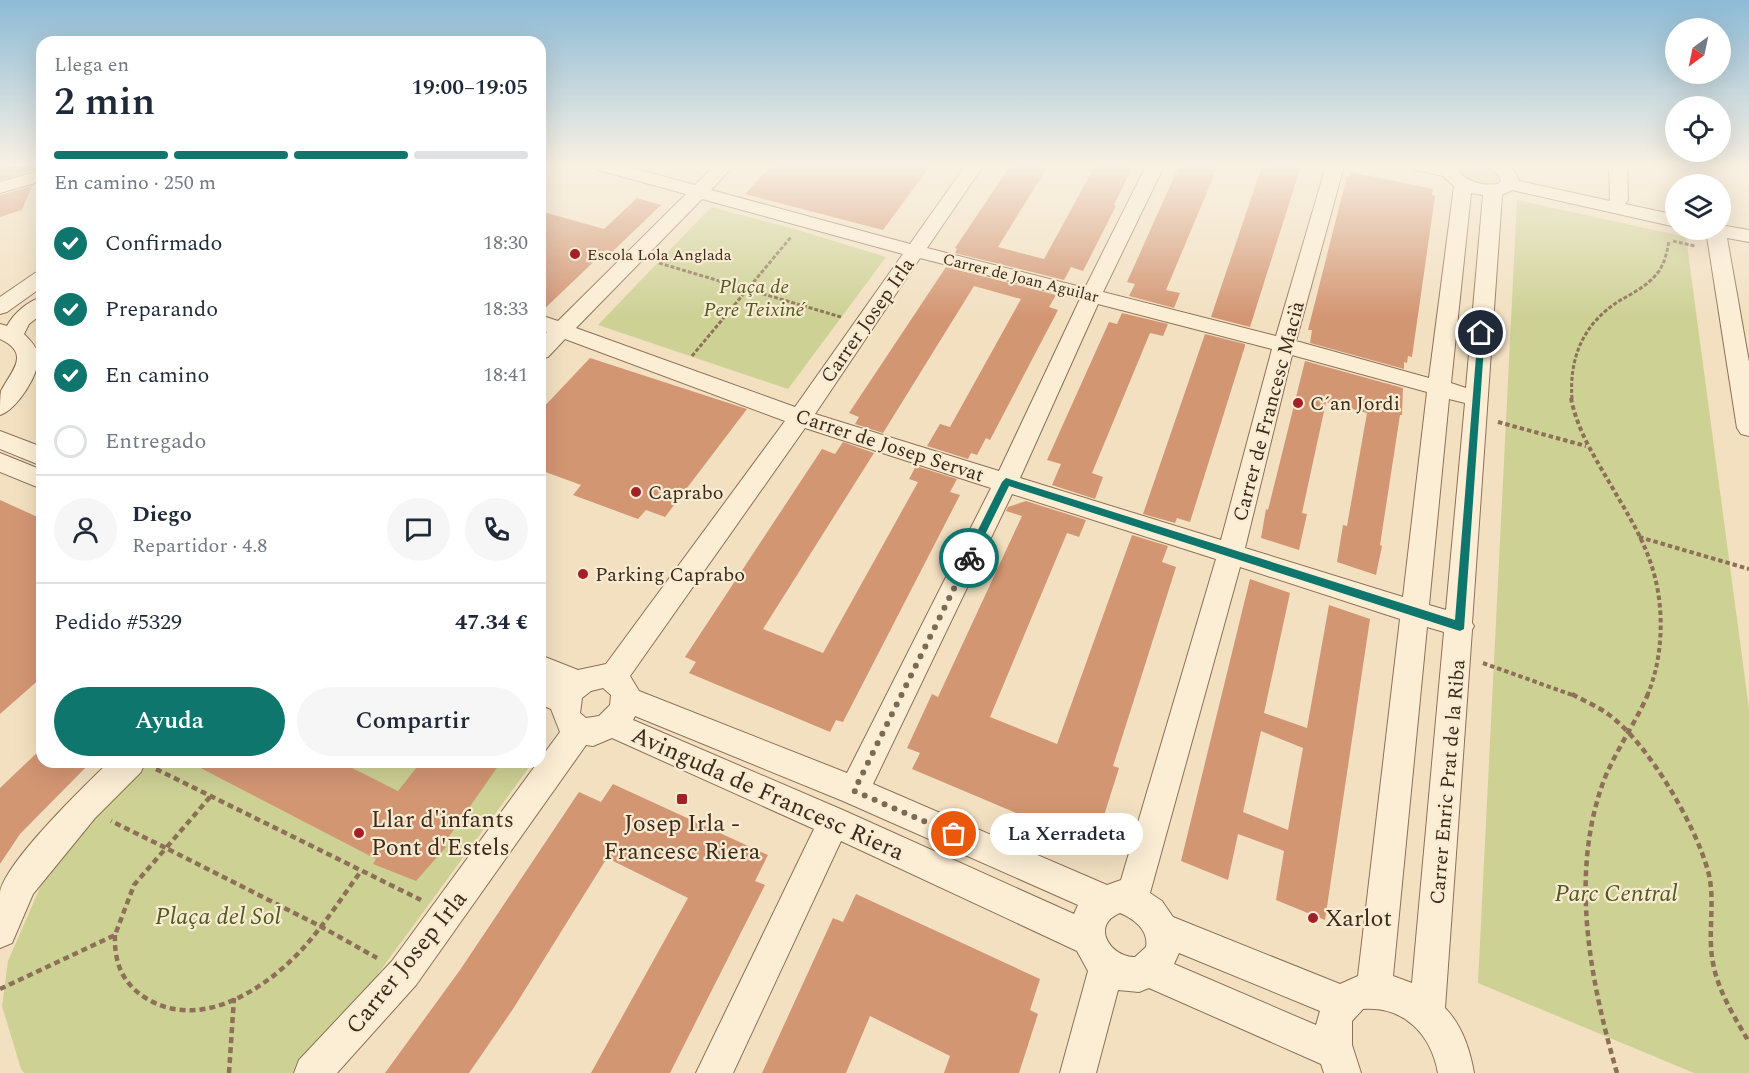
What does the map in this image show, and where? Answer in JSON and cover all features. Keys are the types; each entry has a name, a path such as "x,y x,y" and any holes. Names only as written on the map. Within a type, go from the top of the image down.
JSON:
{"street":[{"path":"546,346 674,216"},
{"name":"Carrer de Joan Aguilar","path":"789,216 915,251 1284,345 1475,398"},
{"name":"Carrer Josep Irla","path":"616,700 800,418 939,216"},
{"path":"854,791 1006,482 1131,216"},
{"name":"Carrer de Francesc Macià","path":"1118,900 1231,552 1284,345 1321,216"},
{"path":"1339,1062 1332,1042 1333,1024 1359,997 1414,611 1438,388 1451,216"},
{"name":"Carrer Enric Prat de la Riba","path":"1427,1015 1458,655 1475,398 1498,216"},
{"path":"1731,223 1749,227"},
{"path":"1731,233 1749,236"},
{"path":"1718,240 1749,428"},
{"path":"0,307 36,281"},
{"path":"0,406 20,385 29,364 26,347 6,333 36,309"},
{"name":"Carrer de Josep Servat","path":"546,324 800,418 1460,626"},
{"path":"0,440 36,455"},
{"path":"0,462 36,477"},
{"path":"546,674 561,692 564,716 573,727 579,730 596,731 616,700 592,677 561,692"},
{"name":"Avinguda de Francesc Riera","path":"616,700 854,791 1118,900"},
{"name":"Avinguda de Francesc Riera","path":"616,700 834,822 1098,952"},
{"name":"Carrer Josep Irla","path":"312,1073 404,973 579,730"},
{"path":"0,931 21,882 84,807 137,768"},
{"path":"714,1073 834,822"},
{"path":"1078,1073 1098,952 1088,925 1091,913 1118,900 1152,913 1161,929 1163,949 1159,960 1148,970 1139,974 1126,974 1098,952"},
{"path":"1161,929 1359,997 1395,994 1409,1000 1427,1015 1444,1036 1461,1071"},
{"path":"1148,970 1339,1062"}],"path":[{"path":"692,356 798,230"},
{"path":"1617,1073 1593,982 1587,905 1588,841 1604,782 1650,690 1659,651 1659,611 1651,563 1612,487 1586,446 1576,418 1570,387 1573,362 1583,336 1595,320 1650,283 1668,257 1669,240"},
{"path":"658,262 841,317"},
{"path":"1639,537 1749,569"},
{"path":"1458,655 1568,692 1608,714 1628,732 1653,764 1693,831 1709,873 1713,963 1729,1006 1749,1042"},
{"path":"147,768 449,913"},
{"path":"210,797 134,885 115,935 114,958 120,975 135,990 159,1006 188,1012 216,1006 251,990 284,966 320,926 361,871"},
{"path":"84,807 320,926 404,973"},
{"path":"0,989 115,935"},
{"path":"229,1073 234,998"}],"green space":[{"name":"Plaça de Pere Teixiné","path":"702,216 745,216 886,257 788,389 598,325"},
{"name":"Parc Central","path":"1516,216 1590,216 1665,232 1665,240 1686,240 1749,709 1749,1073 1694,1073 1478,983"},
{"name":"Plaça del Sol","path":"136,768 529,768 334,1034 293,1073 24,1073 2,1006 8,961 42,883"}],"building":[{"path":"546,216 558,216 604,229 618,216 649,216 612,252 606,250 546,307"},
{"path":"830,216 893,216 883,230"},
{"path":"976,216 1017,216 998,247 1044,259 1068,216 1111,216 1083,271 1071,267 1064,280 955,253 957,249 955,248"},
{"path":"1157,216 1197,216 1166,290 1180,293 1174,308 1129,296 1135,284 1127,282"},
{"path":"1245,216 1285,216 1250,327 1211,317"},
{"path":"1337,216 1432,216 1412,357 1408,356 1407,363 1404,362 1404,369 1310,343 1312,330 1308,330"},
{"path":"946,267 1056,295 1049,307 1058,310 990,440 986,438 977,455 971,453 968,459 927,446 940,424 950,427 1021,299 974,286 883,433 855,424 859,417 849,413"},
{"path":"1122,313 1168,324 1163,336 1150,333 1092,473 1103,477 1095,499 1052,485 1061,464 1047,460 1109,322 1117,324"},
{"path":"1205,334 1245,344 1245,346 1190,522 1177,518 1175,523 1143,514"},
{"path":"590,358 747,409 665,517 646,510 638,519 573,495 581,485 546,472 546,405"},
{"path":"1305,361 1403,388 1402,415 1400,415 1376,575 1337,562 1343,525 1347,526 1367,413 1326,402 1302,513 1307,514 1299,550 1261,538 1266,509 1268,510"},
{"path":"843,442 874,453 763,629 823,653 918,482 909,479 916,466 957,479 950,492 960,495 843,722 836,720 830,732 689,673 696,662 685,657 822,449 835,454"},
{"path":"0,500 36,516 36,682 0,714"},
{"path":"1026,501 1086,520 1079,537 1067,533 990,717 1057,744 1132,535 1168,546 1162,562 1176,567 1113,766 1119,768 1100,828 1086,822 1080,840 912,769 920,753 907,748 932,694 938,697 1022,516 1006,511 1008,507"},
{"path":"1250,579 1290,593 1264,713 1307,728 1329,605 1370,619 1325,920 1276,900 1284,851 1238,834 1228,880 1181,861","holes":["1261,731 1303,748 1288,830 1243,812"]},
{"path":"36,754 36,768 85,768 20,834 0,864 0,788"},
{"name":"Llar d'infants Pont d'Estels","path":"201,768 352,768 398,791 416,768 497,768 443,845 446,847 416,881 373,864 376,859"},
{"path":"613,784 768,855 755,881 765,885 670,1073 591,1073 688,898 607,858 513,1009 469,1073 385,1073 460,970 579,792 601,802"},
{"path":"856,894 1040,979 1030,1010 1038,1014 1019,1073 944,1073 950,1056 870,1016 846,1073 762,1073 833,918 843,922"}],"way so far":[{"path":"954,834 854,791 969,558"}],"place":[{"name":"Escola Lola Anglada","path":"575,254"},
{"name":"C´an Jordi","path":"1298,403"},
{"name":"Caprabo","path":"636,492"},
{"name":"Parking Caprabo","path":"583,574"},
{"name":"Josep Irla - Francesc Riera","path":"682,799"},
{"name":"Llar d'infants Pont d'Estels","path":"359,833"},
{"name":"La Xerradeta","path":"954,834"},
{"name":"Xarlot","path":"1313,918"}],"route":[{"path":"969,558 1006,482 1460,626 1481,333"}]}
